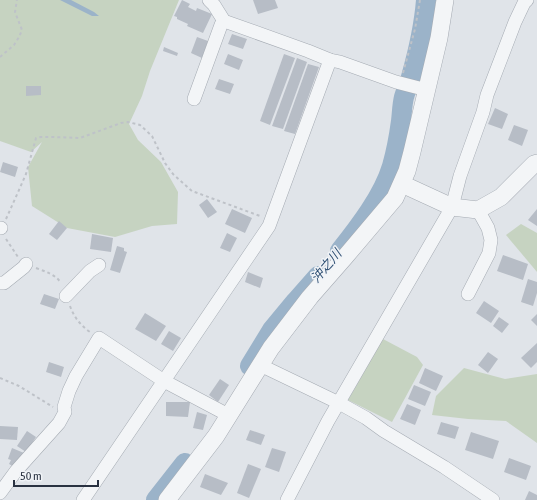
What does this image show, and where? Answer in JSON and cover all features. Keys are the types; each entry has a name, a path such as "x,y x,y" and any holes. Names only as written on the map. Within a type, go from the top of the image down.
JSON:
{"street":[{"path":"209,0 224,21 323,56 330,60 426,90"},
{"path":"167,500 230,416 271,348 310,297 395,198 407,171 412,152 439,38 445,0"},
{"path":"287,500 328,421 452,207 460,176 483,112 487,95 515,22 527,0"},
{"path":"194,99 224,21"},
{"path":"83,500 269,226 330,60"},
{"path":"402,184 452,207 478,210 501,197 534,164 537,163"},
{"path":"468,294 489,253 491,240 488,228 478,210"},
{"path":"0,283 4,283 26,264"},
{"path":"66,296 90,271 99,265"},
{"path":"0,493 16,471 58,423 65,412 64,407 76,376 100,338 164,381 230,416"},
{"path":"260,365 339,403 366,418 493,500"}],"path":[{"path":"0,57 20,37 22,30 15,12 17,0"},
{"path":"400,83 416,29 420,0"},
{"path":"100,338 82,327 73,314 58,278 52,274 23,263 5,238 1,228 26,174 36,138 54,136 80,138 121,123 128,122 140,125 152,136 165,163 173,174 192,191 271,219"},
{"path":"0,378 19,386 64,413"}],"green space":[{"path":"0,0 179,0 150,71 142,96 129,124 138,140 161,162 178,192 177,224 152,226 115,237 67,228 32,206 28,167 42,142 31,152 0,141"},
{"path":"521,224 537,233 537,272 506,235"},
{"path":"383,339 417,357 423,365 392,422 348,400"},
{"path":"464,368 505,379 537,374 537,443 506,421 432,415 436,396"}],"water":[{"path":"60,0 71,0 99,16 92,16"}],"building":[{"path":"182,0 190,4 188,7 196,11 197,8 212,14 203,33 187,26 188,24 174,16"},
{"path":"253,0 275,0 278,8 258,14"},
{"path":"232,34 247,39 243,49 228,44"},
{"path":"197,37 208,41 202,58 191,53"},
{"path":"164,47 178,53 177,56 163,51"},
{"path":"228,54 243,60 239,70 224,64"},
{"path":"284,54 295,58 270,125 260,121"},
{"path":"297,58 307,62 283,129 272,126"},
{"path":"308,64 319,67 295,134 284,131"},
{"path":"219,79 234,84 230,94 215,89"},
{"path":"26,86 41,86 41,95 26,96"},
{"path":"495,108 508,114 502,129 488,124"},
{"path":"514,125 528,130 522,146 508,140"},
{"path":"3,162 18,167 15,177 0,172"},
{"path":"207,199 217,212 208,218 199,205"},
{"path":"232,209 252,218 245,233 225,224"},
{"path":"537,209 537,226 528,220"},
{"path":"59,221 67,228 57,240 49,234"},
{"path":"227,233 237,238 230,252 220,248"},
{"path":"92,234 113,238 111,252 90,249"},
{"path":"117,246 124,248 124,251 127,252 120,273 110,270"},
{"path":"503,255 528,264 523,280 497,271"},
{"path":"248,272 263,278 260,288 245,282"},
{"path":"528,279 537,282 537,293 533,306 521,302"},
{"path":"44,294 59,299 55,309 40,304"},
{"path":"484,301 499,311 491,323 476,313"},
{"path":"145,313 166,326 156,341 135,329"},
{"path":"537,314 537,326 531,320"},
{"path":"499,317 509,324 502,333 493,326"},
{"path":"169,331 181,338 173,351 161,344"},
{"path":"537,343 537,362 531,368 521,358"},
{"path":"488,352 498,359 488,373 478,365"},
{"path":"49,362 64,367 61,377 46,372"},
{"path":"425,368 443,376 436,391 419,383"},
{"path":"220,379 229,385 218,402 209,395"},
{"path":"414,385 431,392 425,406 408,399"},
{"path":"166,402 190,402 188,417 166,416"},
{"path":"407,404 421,410 415,425 400,419"},
{"path":"197,412 207,415 203,430 193,428"},
{"path":"441,422 459,427 455,439 437,434"},
{"path":"0,426 18,427 17,440 0,439"},
{"path":"250,430 265,435 261,445 246,440"},
{"path":"27,431 36,437 26,452 17,446"},
{"path":"471,432 499,441 493,459 465,450"},
{"path":"12,448 24,453 15,467 9,464 11,460 8,459"},
{"path":"272,448 286,452 279,472 265,467"},
{"path":"509,458 531,466 526,480 504,472"},
{"path":"248,464 261,469 249,498 237,493"},
{"path":"205,474 228,483 221,495 200,487"},
{"path":"529,491 537,495 537,500 525,500"}],"waterway":[{"name":"沖之川","path":"340,251 377,200 392,166 404,97 416,58 424,19 426,0"},
{"name":"沖之川","path":"250,366 272,330 318,276"},
{"name":"沖之川","path":"156,500 185,463"}]}
